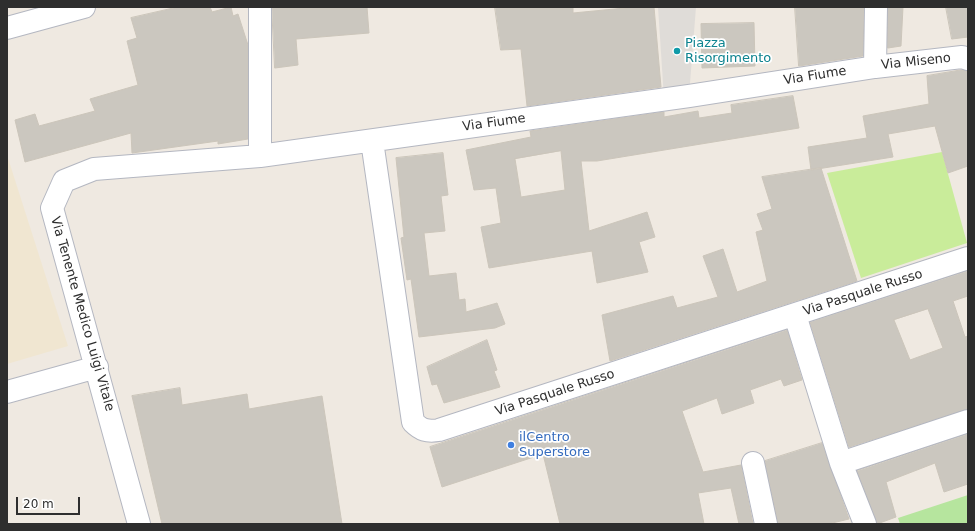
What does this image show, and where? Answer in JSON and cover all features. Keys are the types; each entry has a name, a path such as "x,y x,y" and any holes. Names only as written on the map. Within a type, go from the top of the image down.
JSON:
{"street":[{"path":"7,28 84,7"},
{"path":"260,7 260,156"},
{"name":"Via Miseno","path":"876,7 875,67 962,57 968,59"},
{"name":"Via Fiume","path":"260,156 875,67"},
{"name":"Via Pasquale Russo","path":"372,141 413,422 420,429 430,432 968,258"},
{"name":"Via Tenente Medico Luigi Vitale","path":"139,524 52,208 64,181 94,169 260,156"},
{"path":"795,315 841,464 864,524"},
{"path":"7,392 97,367"},
{"path":"841,464 968,421"},
{"path":"753,463 766,524"}],"shaded area":[{"name":"Piazza Risorgimento","path":"658,7 696,7 689,96 664,98"},
{"path":"7,155 68,346 7,364"}],"green space":[{"path":"942,152 967,243 861,278 827,173"},
{"path":"968,495 968,524 900,524 898,518"}],"building":[{"path":"178,7 210,7 212,12 231,7 233,16 238,14 248,45 248,139 218,144 218,141 132,153 131,133 25,162 15,120 35,114 39,126 95,111 90,99 138,85 127,41 137,38 131,18"},
{"path":"272,7 367,7 369,33 296,39 298,65 275,68"},
{"path":"495,7 573,7 573,13 635,7 654,7 661,87 527,106 521,49 501,50"},
{"path":"795,7 864,7 863,56 799,66"},
{"path":"888,7 903,7 901,46 888,48"},
{"path":"946,7 968,7 968,37 952,39"},
{"path":"754,23 755,66 702,68 701,24"},
{"path":"961,70 968,71 968,166 948,173 935,126 888,134 893,157 811,170 808,147 867,138 863,116 929,104 927,76"},
{"path":"793,96 799,128 597,161 581,161 589,231 647,212 655,237 639,242 648,272 597,283 592,251 489,268 481,227 501,223 496,188 474,190 466,150 531,137 530,131 664,112 664,117 698,111 699,118 732,113 731,105","holes":["561,151 565,190 521,197 515,159"]},
{"path":"443,153 448,195 441,196 445,231 424,233 429,276 456,273 459,300 465,299 466,312 497,303 505,324 495,328 419,337 411,279 407,280 401,238 404,237 396,158"},
{"path":"821,168 857,281 610,361 602,315 673,296 677,308 718,297 703,256 723,249 737,292 767,281 756,232 763,230 757,214 772,209 762,177"},
{"path":"968,271 968,296 953,301 965,337 968,336 968,409 849,447 810,322","holes":["928,309 943,348 910,360 894,320"]},
{"path":"787,330 802,380 784,386 781,379 750,390 754,403 722,414 717,398 682,411 703,472 741,465 753,524 739,524 731,488 698,493 704,524 560,524 543,454 442,487 430,447"},
{"path":"487,340 497,370 494,371 500,387 444,403 437,384 432,385 427,367"},
{"path":"180,388 182,405 247,394 249,409 322,396 342,524 162,524 132,396"},
{"path":"968,434 968,484 944,492 935,463 886,482 896,517 877,524 857,471"},
{"path":"822,443 849,519 828,524 778,524 765,461"}],"place":[{"name":"Piazza Risorgimento","path":"677,51"},
{"name":"ilCentro Superstore","path":"511,445"}]}
